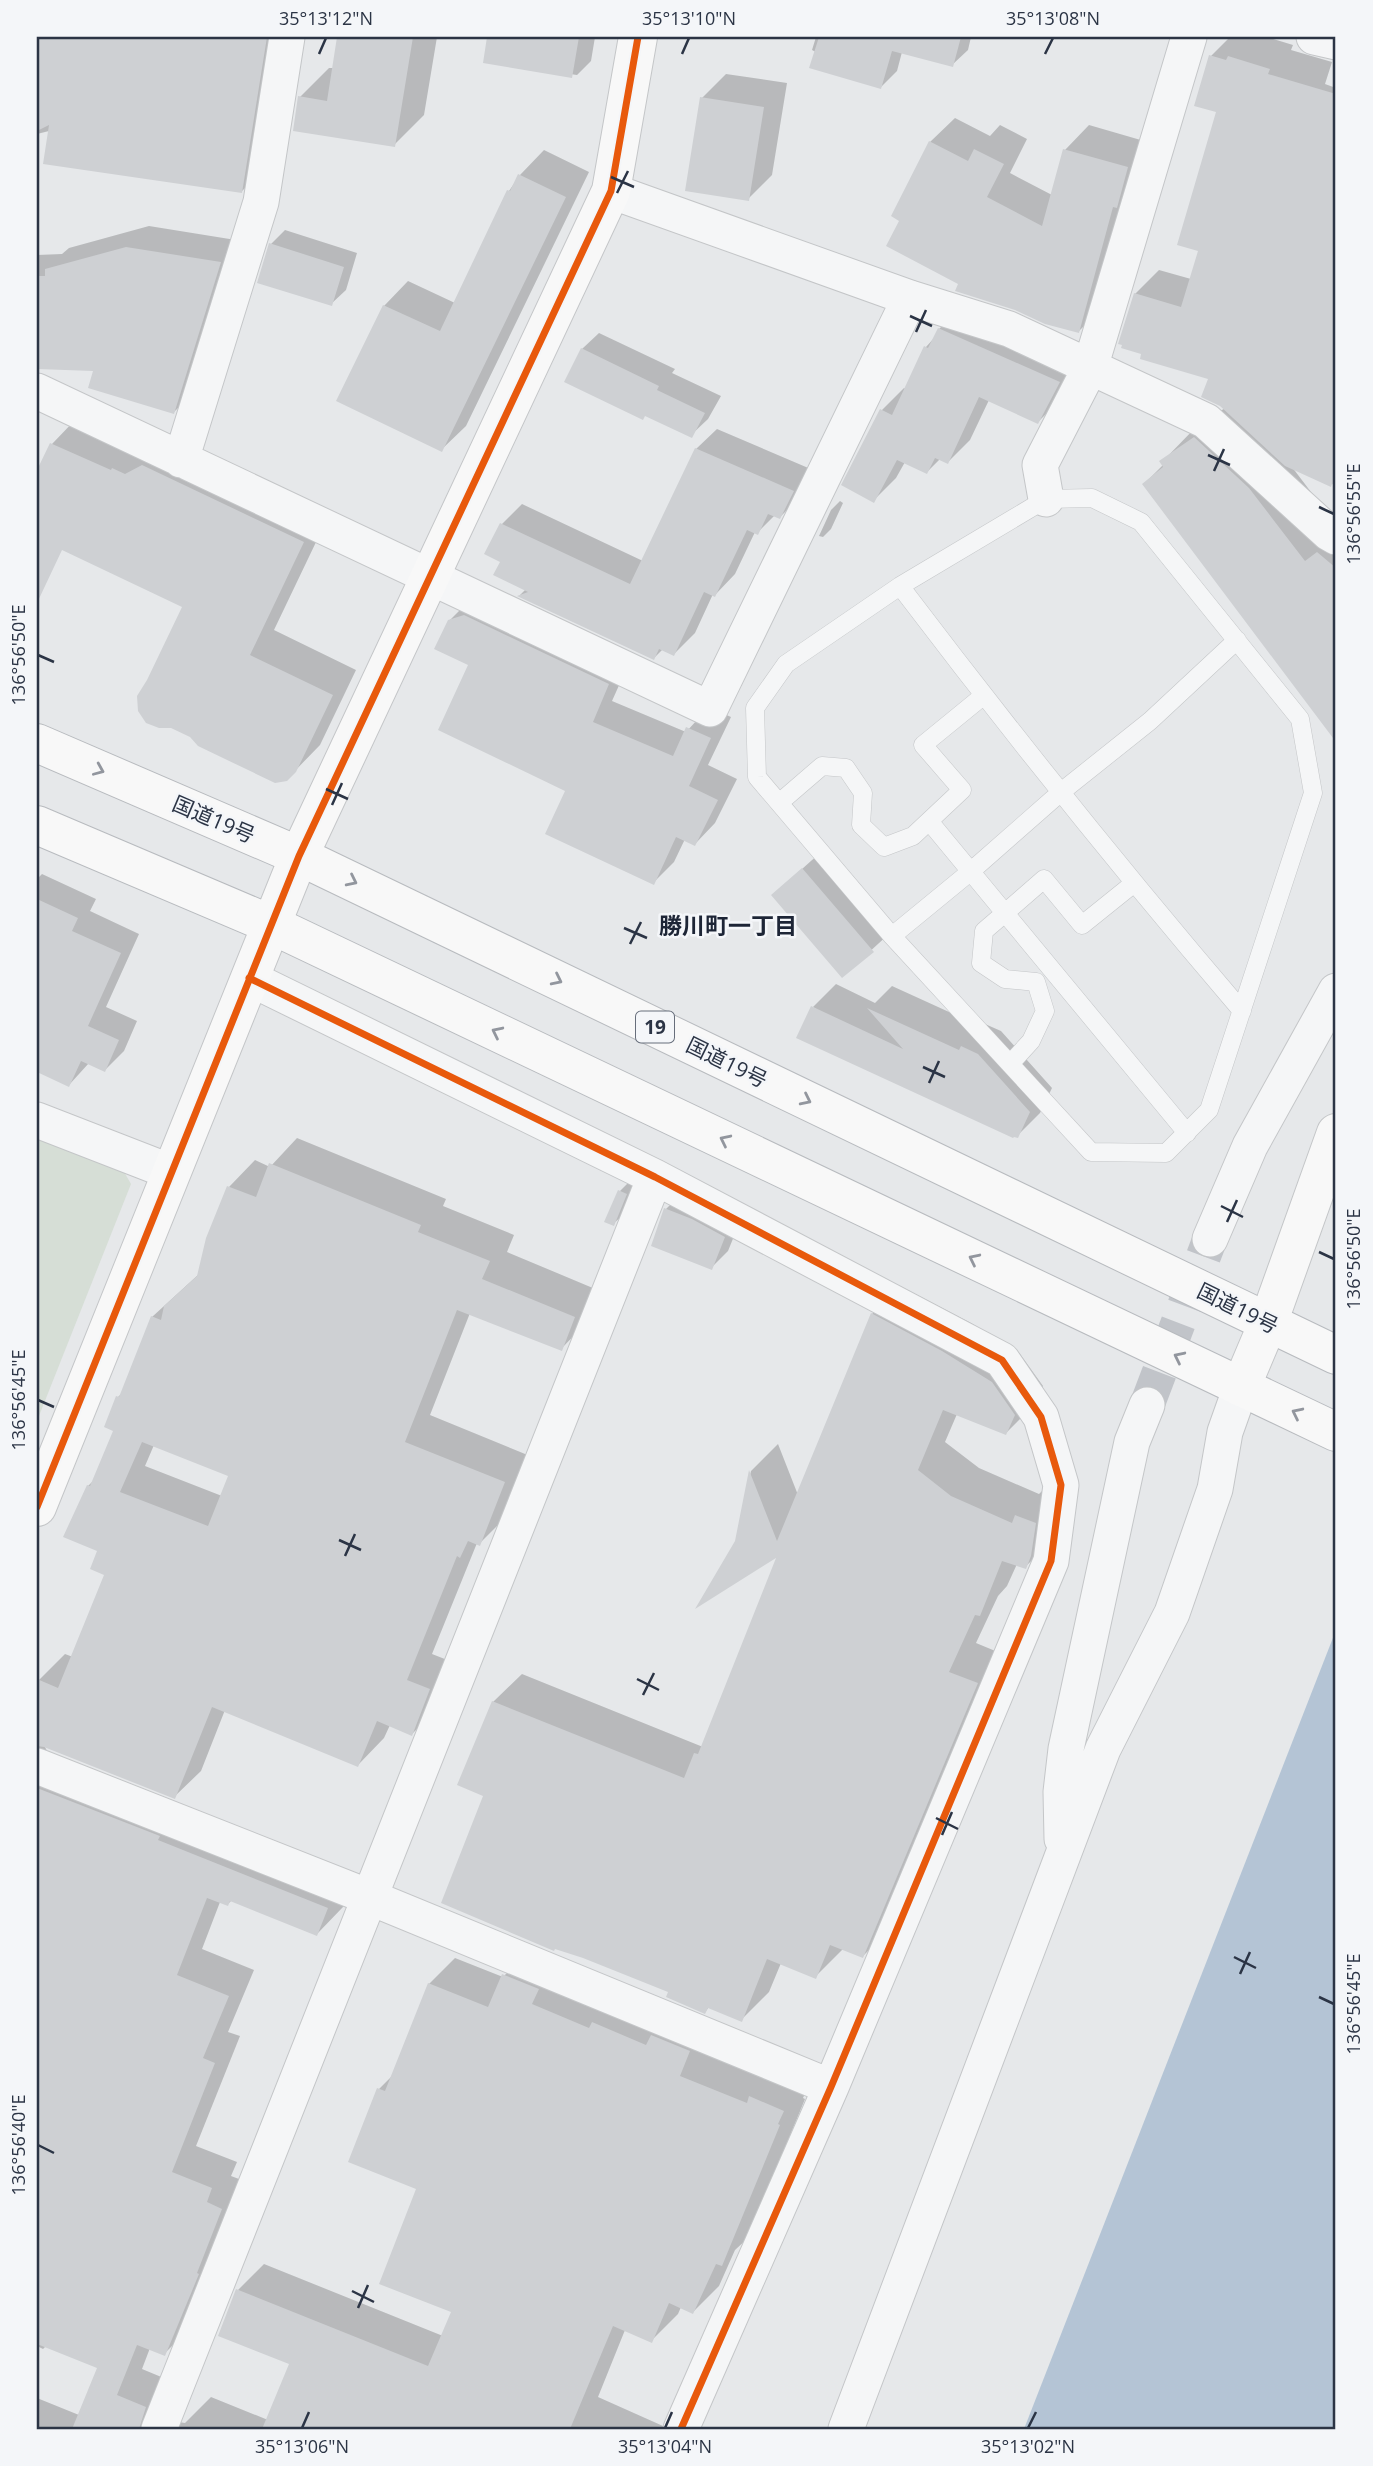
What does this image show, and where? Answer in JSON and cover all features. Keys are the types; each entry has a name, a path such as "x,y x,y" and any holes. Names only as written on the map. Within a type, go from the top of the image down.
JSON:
{"main road":[{"path":"37,1507 299,856 611,191 638,37"},
{"name":"国道19号","path":"37,743 299,856 1336,1355"},
{"path":"37,825 271,923 1336,1432"},
{"path":"1250,1391 1279,1328 1336,1133"}],"street":[{"path":"181,460 261,202 287,37"},
{"path":"1046,499 1040,465 1090,368 1189,37"},
{"path":"1314,37 1336,42"},
{"path":"611,191 910,298 1009,329 1206,421 1336,537"},
{"path":"37,391 710,709 910,298"},
{"path":"249,978 654,1177 1002,1360 1041,1417 1061,1485 1051,1561 831,2087 681,2429"},
{"path":"1210,1239 1250,1146 1336,991"},
{"path":"37,1120 171,1172"},
{"path":"159,2429 654,1177"},
{"path":"846,2429 1103,1749 1172,1613 1215,1489 1225,1432 1250,1391"},
{"path":"1062,1856 1061,1792 1066,1749 1132,1442 1147,1405"},
{"path":"37,1766 369,1897 831,2087"}],"lane":[{"path":"1092,498 1141,522 1300,719 1313,793 1209,1110 1166,1153 1091,1152 892,936 757,777 755,708 786,664 900,586 1046,499 1092,498"},
{"path":"900,586 983,696 1133,884 1242,1011"},
{"path":"892,936 1061,792 1150,721 1237,640"},
{"path":"779,803 822,766 846,768 863,793 861,825 884,846 913,836 962,790 923,745 983,696"},
{"path":"929,821 1187,1133"},
{"path":"1010,1064 1031,1041 1045,1011 1036,982 1005,979 981,962 984,931 1044,879 1082,925 1133,884"}],"shaded area":[{"path":"37,1136 123,1170 131,1184 37,1421"}],"water":[{"path":"1336,1630 1336,2429 1024,2429"}],"building":[{"path":"37,37 267,37 242,193 43,164 49,125 37,131"},
{"path":"337,37 413,37 395,147 293,131 298,96 327,101"},
{"path":"487,37 579,37 572,78 483,63"},
{"path":"819,37 961,37 953,67 892,51 881,89 809,68"},
{"path":"1209,55 1226,60 1228,56 1270,69 1268,74 1336,94 1336,486 1332,484 1331,487 1285,466 1220,406 1201,397 1208,379 1140,359 1141,354 1121,348 1122,345 1118,344 1134,293 1181,307 1198,251 1177,245 1216,112 1194,106"},
{"path":"700,97 764,107 749,201 685,191"},
{"path":"929,141 968,161 974,149 1004,164 987,197 1042,226 1063,149 1128,167 1117,208 1113,207 1079,333 1045,324 1015,310 955,291 958,284 886,246 899,221 891,216"},
{"path":"518,174 566,197 442,452 336,401 383,305 440,331 507,190 510,191"},
{"path":"269,243 344,267 332,306 257,283"},
{"path":"126,247 221,262 174,414 88,388 93,371 37,369 37,276 45,276 45,269"},
{"path":"938,328 1060,382 1038,424 979,397 948,464 935,458 927,474 897,460 874,503 841,485 880,409 892,415 924,346 928,348"},
{"path":"581,348 659,386 657,390 705,413 692,438 645,416 643,420 564,382"},
{"path":"1194,437 1249,488 1305,561 1317,552 1336,568 1336,742 1142,484 1163,467 1159,461"},
{"path":"50,443 125,474 142,465 304,542 250,655 333,695 296,772 287,781 275,783 198,746 190,737 171,728 159,728 146,723 138,711 137,696 182,607 62,550 37,603 37,470"},
{"path":"695,448 794,491 780,519 768,514 758,535 747,530 715,597 704,592 674,656 659,649 654,660 517,596 528,592 493,575 500,562 484,554 500,523 630,584"},
{"path":"464,615 609,684 593,722 673,756 686,727 711,738 689,786 718,800 695,846 676,837 654,885 545,834 565,791 438,730 468,665 434,649 448,620"},
{"path":"802,868 874,952 842,978 771,895"},
{"path":"37,899 78,918 72,931 121,953 88,1026 119,1040 105,1072 81,1061 69,1087 37,1072"},
{"path":"811,1006 903,1049 867,1008 959,1050 961,1046 978,1054 1030,1112 1018,1138 796,1038"},
{"path":"269,1163 421,1225 418,1232 490,1261 482,1279 575,1317 562,1351 457,1310 405,1442 505,1482 480,1546 468,1541 460,1558 457,1556 407,1680 430,1689 412,1736 377,1721 358,1767 212,1707 175,1799 37,1746 37,1679 58,1688 104,1575 90,1569 97,1551 63,1537 87,1485 90,1486 113,1431 104,1427 116,1396 119,1397 151,1316 161,1320 164,1306 197,1276 206,1238 227,1186 256,1197","holes":["142,1442 228,1476 208,1526 120,1492"]},
{"path":"618,1190 627,1194 614,1226 604,1222"},
{"path":"664,1208 725,1237 712,1270 651,1246"},
{"path":"871,1313 942,1351 992,1382 1015,1415 1006,1435 943,1410 918,1470 951,1496 1012,1523 1015,1515 1036,1523 1031,1556 1026,1569 1002,1561 980,1616 975,1615 949,1672 978,1683 863,1958 830,1945 816,1979 767,1959 742,2022 708,2008 705,2014 666,1997 668,1992 583,1958 555,1949 554,1951 441,1903 483,1796 457,1785 492,1701 684,1778 694,1753 698,1754 776,1558 695,1609 735,1541 749,1470 777,1541"},
{"path":"37,1788 160,1836 158,1840 328,1908 317,1936 230,1901 228,1906 207,1898 177,1975 229,1996 203,2058 215,2063 172,2172 212,2188 207,2202 222,2209 165,2356 137,2345 117,2395 146,2407 139,2429 72,2429 97,2368 37,2344"},
{"path":"502,1974 539,1989 532,2004 589,2028 592,2022 646,2045 651,2035 690,2051 680,2076 747,2103 749,2096 784,2111 722,2266 716,2264 693,2314 669,2303 652,2343 613,2326 570,2429 262,2429 289,2364 218,2336 236,2289 428,2366 451,2312 379,2284 416,2189 348,2162 377,2088 385,2091 428,1983 488,2007"}],"tunnel":[{"path":"1147,1405 1210,1239"}],"cycle path":[{"path":"37,1507 299,856 611,191 638,37"},
{"path":"249,978 655,1177 1002,1360 1041,1417 1061,1485 1051,1561 831,2087 681,2429"}],"district":[{"name":"勝川町一丁目","path":"728,925"}]}
